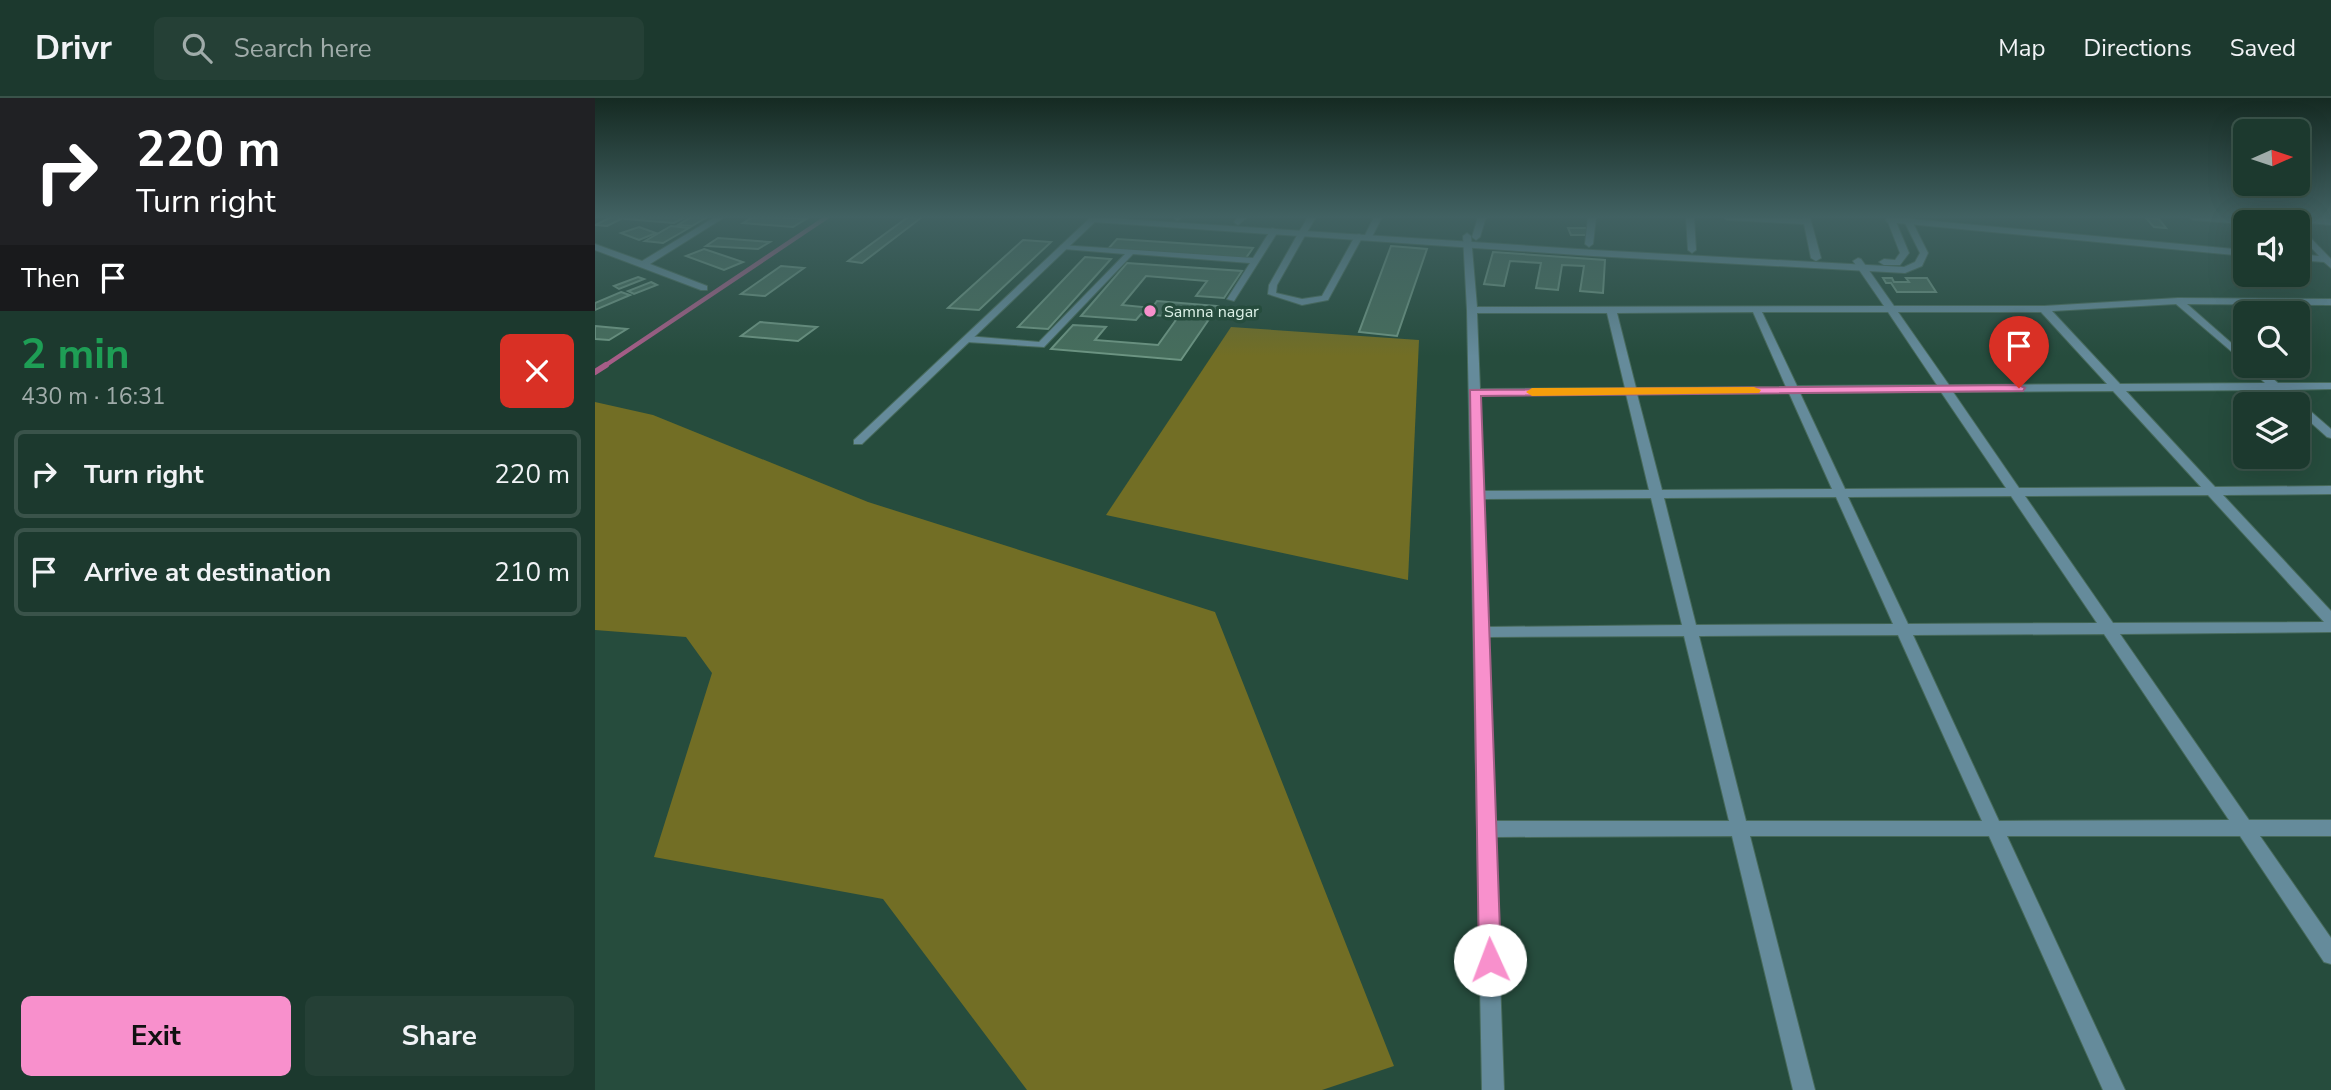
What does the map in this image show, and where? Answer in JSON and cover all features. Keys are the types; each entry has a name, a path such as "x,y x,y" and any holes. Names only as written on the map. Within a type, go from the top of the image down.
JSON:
{"street":[{"path":"858,442 1047,263"},
{"path":"1471,263 1493,1090"},
{"path":"1860,263 2331,955"},
{"path":"1862,263 1905,270 1919,263"},
{"path":"643,264 704,288"},
{"path":"1472,310 2044,309 2178,301 2330,302"},
{"path":"2178,301 2233,349"},
{"path":"1756,309 2115,1090"},
{"path":"2044,309 2331,620"},
{"path":"1611,310 1804,1090"},
{"path":"2266,378 2283,392"},
{"path":"1475,392 2331,386"},
{"path":"2310,416 2331,435"},
{"path":"1477,495 2331,490"},
{"path":"1481,632 2331,627"},
{"path":"1486,829 2331,828"}],"lane":[{"path":"967,339 1041,345 1120,263"},
{"path":"1231,299 1254,263"},
{"path":"1285,263 1273,285 1272,294 1302,302 1325,298 1347,263"}],"shaded area":[{"path":"1231,327 1419,340 1408,580 1106,515"},
{"path":"595,402 653,415 868,502 1215,612 1394,1066 1322,1090 1027,1090 883,899 654,857 712,673 686,637 595,630"}],"building":[{"path":"706,263 740,263 724,270"},
{"path":"997,263 1028,263 979,310 948,308"},
{"path":"1079,263 1107,263 1048,329 1018,327"},
{"name":"Samna nagar","path":"1127,263 1242,271 1224,298 1196,296 1207,281 1146,276 1122,305 1152,308 1157,301 1218,306 1181,360 1051,349 1073,325 1106,327 1095,340 1158,345 1178,317 1141,314 1136,320 1081,316"},
{"path":"1385,263 1422,263 1397,336 1359,332"},
{"path":"1490,263 1509,263 1504,286 1484,284"},
{"path":"1541,263 1605,263 1603,293 1580,291 1584,266 1562,265 1558,290 1536,288"},
{"path":"781,266 804,268 765,296 741,294"},
{"path":"638,277 644,279 619,289 614,286"},
{"path":"1883,278 1892,278 1894,282 1909,282 1906,278 1927,278 1936,292 1897,292 1891,283 1886,283"},
{"path":"651,282 657,285 634,294 628,291"},
{"path":"621,292 630,295 595,310 595,303"},
{"path":"760,322 817,327 798,341 741,336"},
{"path":"595,326 627,329 609,340 595,339"}],"waterway":[{"path":"606,365 758,263"},
{"path":"595,372 606,365"}],"slow traffic":[{"path":"1532,392 1754,390"}],"place":[{"name":"Samna nagar","path":"1150,311"}],"route":[{"path":"1490,960 1475,392 2019,388"}]}
